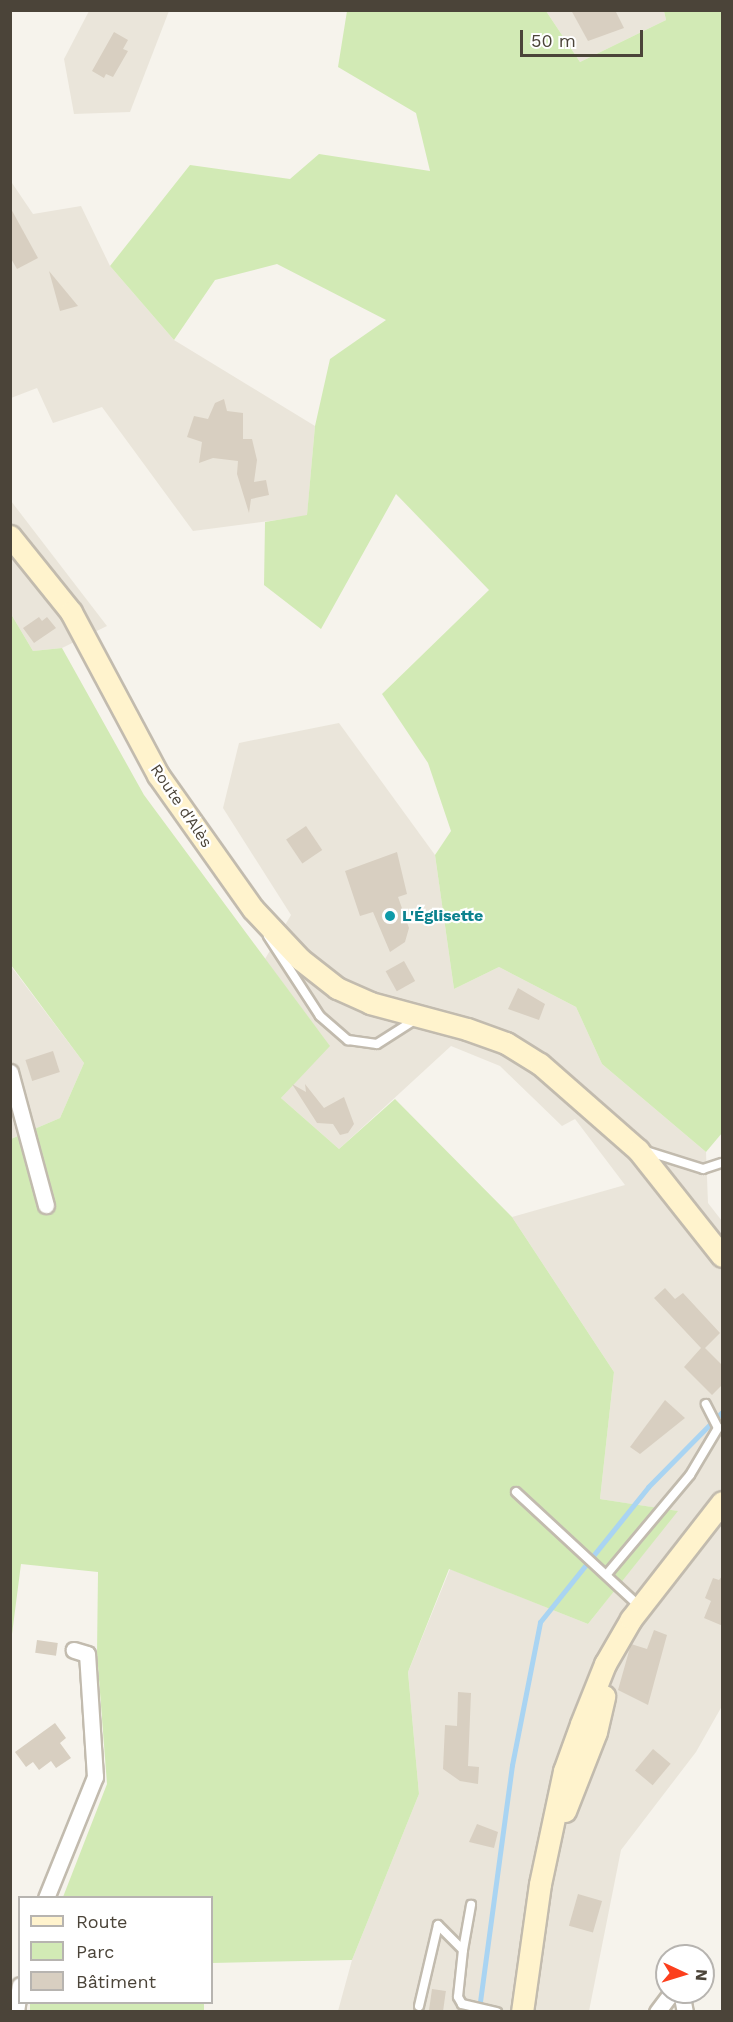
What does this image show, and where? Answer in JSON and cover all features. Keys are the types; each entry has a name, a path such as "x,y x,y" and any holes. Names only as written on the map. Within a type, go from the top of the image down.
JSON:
{"main road":[{"name":"Route d'Alès","path":"10,536 71,612 158,775 253,909 300,959 337,988 507,1043 540,1064 638,1150 698,1220"},
{"path":"698,1220 723,1242"},
{"path":"698,1220 723,1256"},
{"path":"522,2012 540,1884 551,1838 596,1732 615,1649 641,1608 723,1502"}],"street":[{"path":"10,1072 46,1205"},
{"path":"47,1896 95,1777 87,1654 74,1650"}],"lane":[{"path":"253,909 283,965 320,1016 348,1040 377,1044 416,1015"},
{"path":"638,1150 703,1169 723,1163"},
{"path":"604,1572 690,1475 718,1428 706,1404"},
{"path":"516,1492 576,1544 641,1608"},
{"path":"471,1905 458,1997 462,2004 493,2010"},
{"path":"419,2006 438,1925 463,1950"}],"shaded area":[{"path":"89,11 169,11 130,112 74,114 64,59"},
{"path":"546,11 664,11 666,20 580,62"},
{"path":"10,180 33,214 81,206 110,266 174,340 315,426 307,516 193,531 102,407 53,423 37,388 11,398"},
{"path":"11,501 107,626 62,648 33,651 11,614"},
{"path":"339,723 435,855 454,989 499,967 576,1007 602,1064 706,1152 708,1203 722,1221 722,1706 696,1752 621,1850 589,2011 338,2011 352,1960 419,1794 408,1672 450,1569 588,1624 677,1511 600,1499 614,1372 512,1217 625,1185 575,1119 562,1126 500,1066 451,1046 339,1149 281,1098 329,1045 265,959 291,915 223,808 239,743"},
{"path":"10,965 84,1063 60,1118 11,1139"}],"green space":[{"path":"347,11 546,11 580,62 666,20 664,11 722,11 722,1133 706,1152 602,1064 576,1007 499,967 454,989 435,855 451,831 428,763 382,694 489,590 396,494 321,629 264,585 265,522 307,515 315,426 330,359 386,320 277,264 215,280 174,340 110,266 190,165 290,179 319,154 430,171 416,113 338,67"},
{"path":"11,614 33,651 62,648 144,795 330,1046 281,1098 339,1149 395,1099 512,1217 614,1372 600,1499 678,1511 588,1624 449,1569 408,1672 419,1794 352,1960 213,1963 213,1896 63,1896 107,1784 97,1653 98,1572 21,1564 11,1642 11,1139 60,1118 84,1063 11,965"},
{"path":"30,2004 204,2004 204,2012 30,2012"}],"building":[{"path":"571,10 615,10 624,28 588,41"},
{"path":"114,32 128,40 123,49 128,51 113,77 106,74 104,78 92,71"},
{"path":"10,207 38,258 17,269 10,257"},
{"path":"49,271 78,306 60,311"},
{"path":"224,399 227,411 243,413 243,439 252,439 257,460 254,482 266,480 269,495 251,499 249,513 237,474 238,461 213,458 199,463 202,442 187,437 194,416 208,419 215,403"},
{"path":"39,617 42,621 47,617 56,628 34,643 23,628"},
{"path":"306,826 322,850 302,863 286,839"},
{"path":"397,852 407,894 398,897 409,928 405,942 390,952 373,912 360,916 345,871"},
{"path":"404,961 415,981 397,991 386,971"},
{"path":"518,988 545,1004 539,1020 508,1009"},
{"path":"53,1051 60,1072 32,1081 25,1060"},
{"path":"292,1084 306,1092 305,1084 324,1108 344,1097 354,1124 348,1133 340,1135 333,1124 317,1123"},
{"path":"665,1288 675,1299 683,1293 720,1333 705,1348 723,1366 723,1384 712,1395 684,1367 701,1348 654,1298"},
{"path":"665,1400 685,1418 640,1454 630,1447"},
{"path":"723,1575 723,1626 704,1618 711,1601 705,1598 713,1578 719,1580"},
{"path":"654,1630 667,1635 648,1705 618,1690 631,1644 647,1649"},
{"path":"37,1640 58,1643 56,1656 35,1653"},
{"path":"458,1692 471,1693 468,1766 479,1767 478,1784 460,1781 443,1769 445,1725 457,1726"},
{"path":"55,1723 66,1738 60,1743 71,1758 56,1768 51,1761 39,1770 33,1762 26,1767 15,1752"},
{"path":"653,1749 671,1764 653,1785 635,1770"},
{"path":"477,1824 498,1832 494,1848 469,1842"},
{"path":"578,1894 602,1901 593,1933 569,1926"},
{"path":"432,1989 446,1991 443,2012 429,2012"}],"waterway":[{"path":"479,2009 512,1765 540,1622 648,1487 722,1412"}],"place":[{"name":"L'Églisette","path":"390,916"}]}
